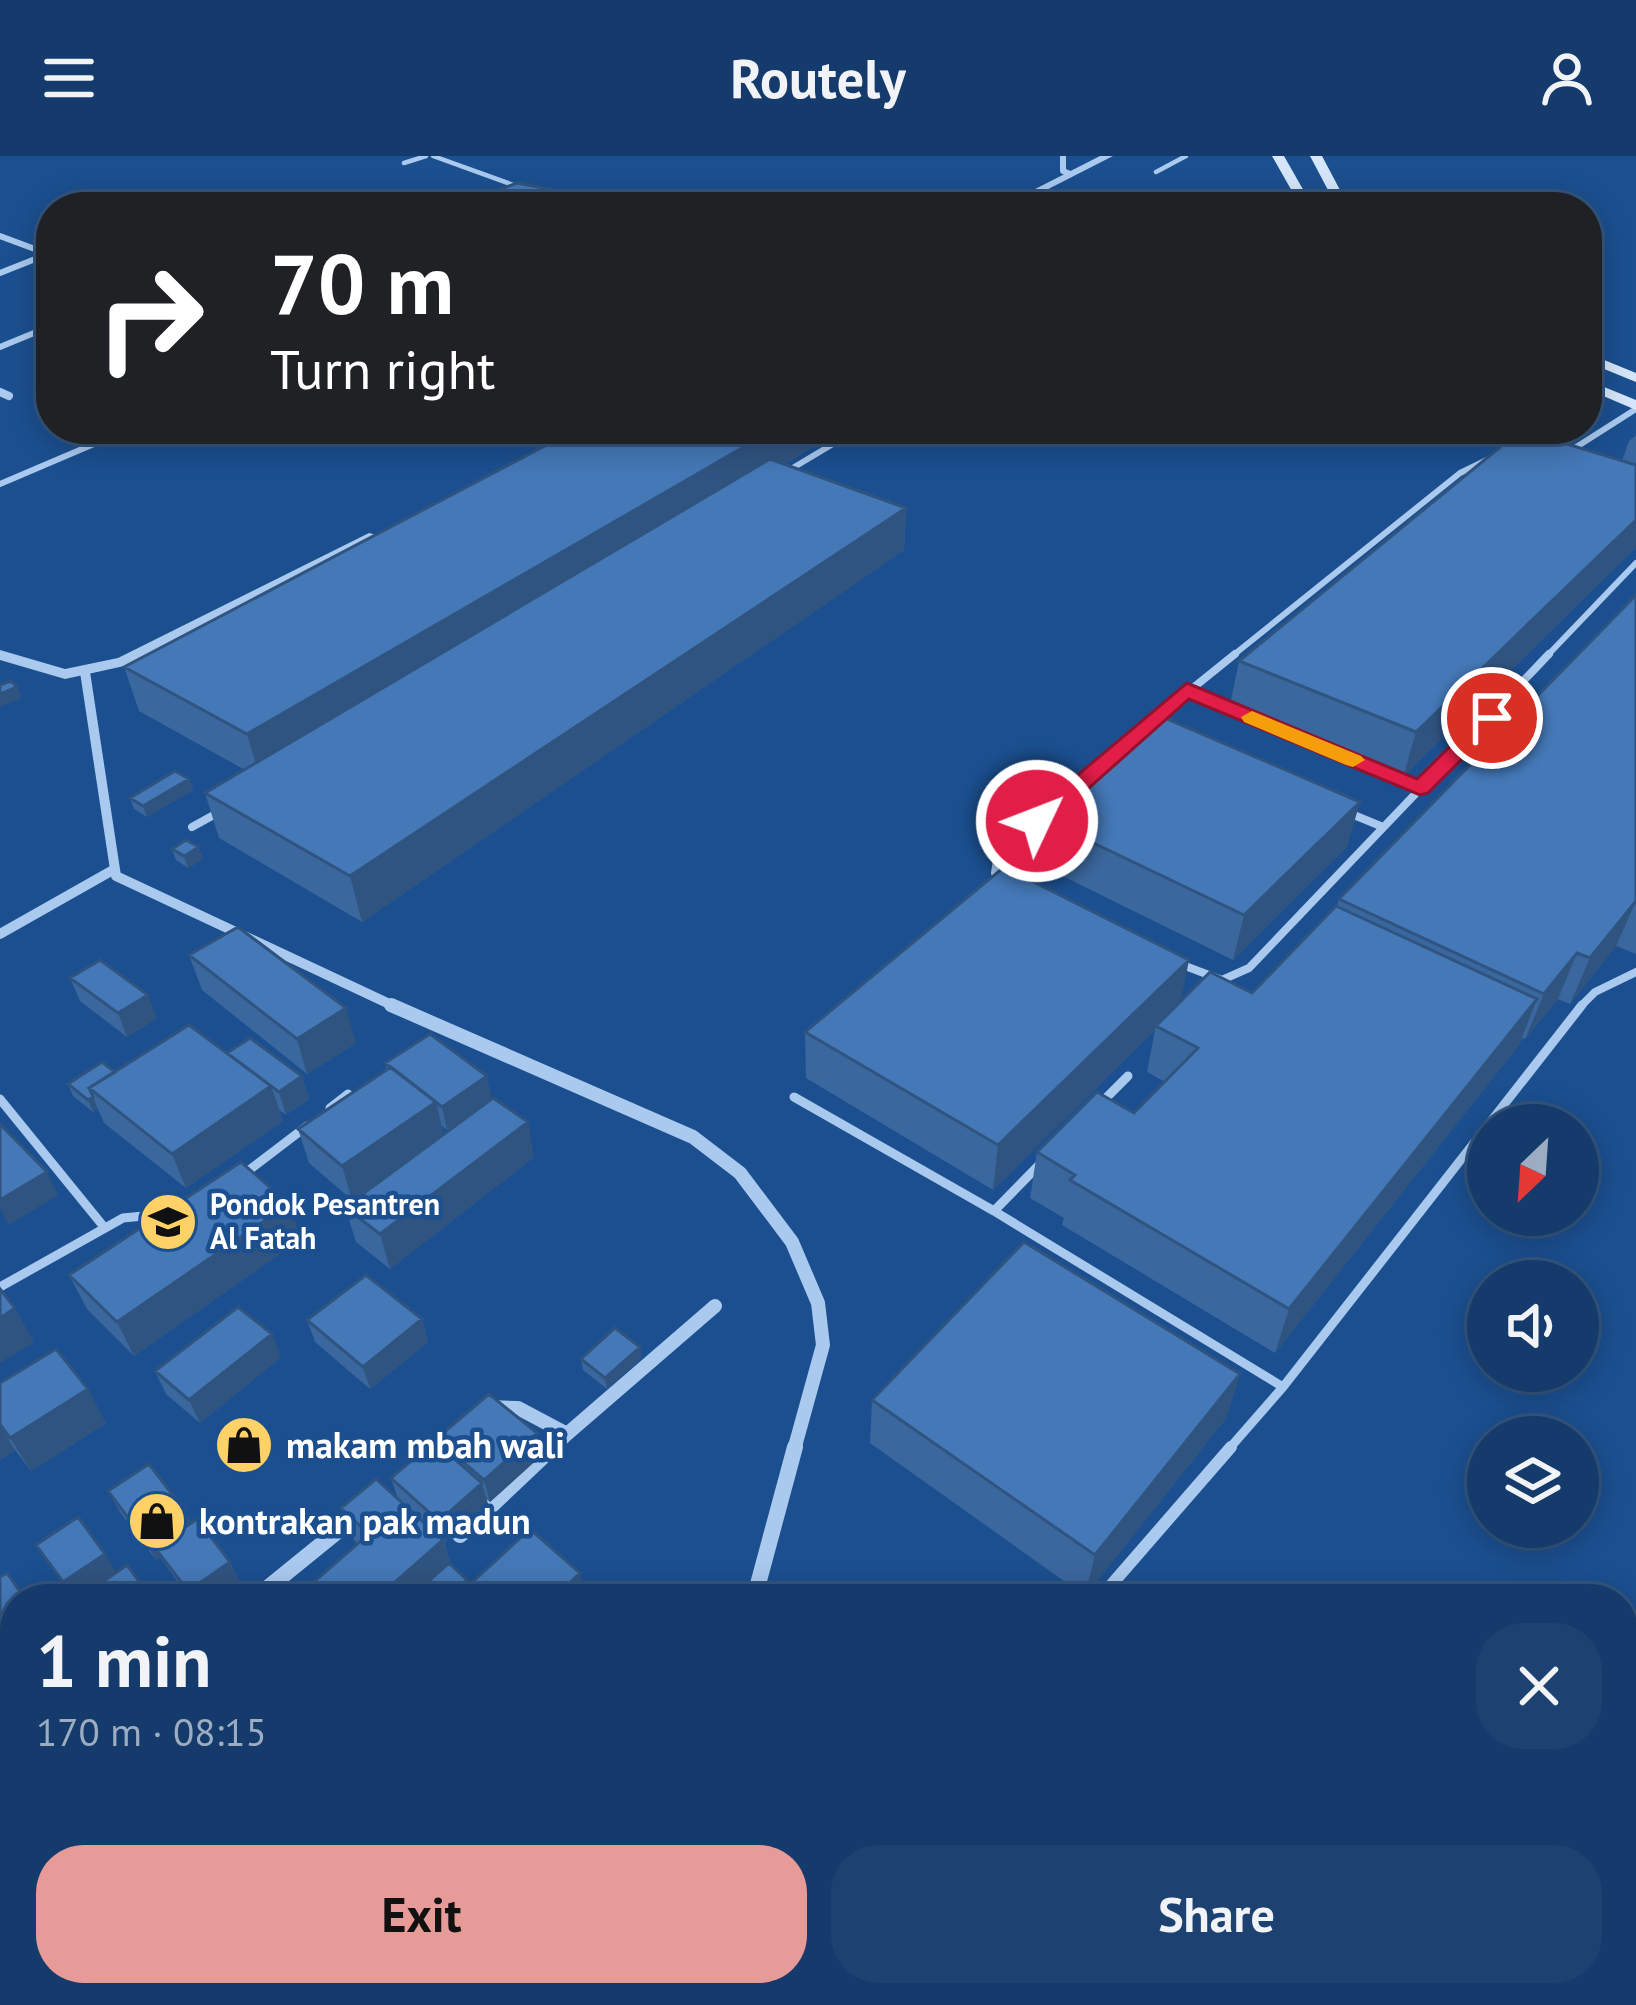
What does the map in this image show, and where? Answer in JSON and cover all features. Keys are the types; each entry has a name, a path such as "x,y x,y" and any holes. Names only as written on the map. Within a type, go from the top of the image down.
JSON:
{"main road":[{"path":"1278,156 1298,192"},
{"path":"1316,156 1335,192"},
{"path":"1602,363 1636,378"},
{"path":"1602,394 1629,411"}],"street":[{"path":"1063,156 1063,171 1070,174"},
{"path":"1035,192 1108,156"},
{"path":"0,236 36,250"},
{"path":"0,272 36,260"},
{"path":"0,347 36,332"},
{"path":"0,655 47,671 86,672 122,662 390,528"},
{"path":"86,672 113,870 122,880 693,1137 740,1174 792,1242 818,1303 823,1346 758,1584"},
{"path":"0,934 113,870"},
{"path":"460,1534 715,1306"},
{"path":"480,1412 489,1405 520,1407 567,1434"},
{"path":"280,1584 367,1507"}],"lane":[{"path":"404,163 429,156 527,190"},
{"path":"1156,172 1186,156"},
{"path":"1602,429 1629,411"},
{"path":"0,484 94,444"},
{"path":"780,476 833,444"},
{"path":"1569,452 1581,444"},
{"path":"1107,758 1142,725 1460,473 1479,460 1510,455"},
{"path":"1171,960 1210,978 1241,975 1636,563"},
{"path":"1187,690 1420,788"},
{"path":"1142,725 1164,735"},
{"path":"1009,884 995,873 997,860 1055,805"},
{"path":"192,827 228,807"},
{"path":"1339,809 1382,827"},
{"path":"1112,1584 1283,1387 1571,1016 1595,992 1636,971"},
{"path":"1094,1109 1128,1076"},
{"path":"229,1186 348,1094"},
{"path":"794,1096 994,1210 1283,1387"},
{"path":"0,1099 104,1227"},
{"path":"994,1210 1044,1160"},
{"path":"0,1288 104,1227 137,1214 188,1211"}],"building":[{"path":"517,183 566,192 493,192"},
{"path":"548,444 749,444 247,734 124,667"},
{"path":"1504,444 1567,444 1636,465 1636,520 1416,732 1239,661"},
{"path":"770,459 906,508 350,876 205,793"},
{"path":"1636,595 1636,901 1590,958 1577,953 1544,994 1339,899"},
{"path":"11,681 17,687 0,694 0,685"},
{"path":"1158,715 1360,802 1244,915 1035,815"},
{"path":"175,771 189,779 143,806 130,798"},
{"path":"186,840 199,847 184,856 172,849"},
{"path":"1004,867 1189,960 998,1145 805,1032"},
{"path":"1336,906 1537,999 1289,1309 1070,1180 1075,1175 1037,1152 1097,1092 1134,1113 1198,1048 1156,1026 1210,972 1252,993"},
{"path":"238,927 346,1008 297,1039 189,955"},
{"path":"100,960 148,995 118,1013 70,978"},
{"path":"189,1025 271,1086 172,1154 89,1088"},
{"path":"430,1034 487,1076 442,1107 385,1063"},
{"path":"250,1038 302,1076 279,1092 227,1053"},
{"path":"102,1062 115,1072 89,1088 93,1097 88,1100 68,1084"},
{"path":"391,1067 436,1102 342,1166 298,1129"},
{"path":"493,1098 528,1122 380,1234 345,1207"},
{"path":"0,1124 47,1172 0,1200"},
{"path":"241,1162 289,1204 117,1322 69,1275"},
{"path":"1024,1242 1240,1374 1095,1555 872,1400"},
{"path":"366,1275 422,1319 363,1367 307,1320"},
{"path":"0,1289 15,1308 0,1318"},
{"path":"238,1307 272,1334 189,1400 155,1371"},
{"path":"615,1328 640,1347 605,1378 581,1359"},
{"path":"56,1349 88,1389 10,1438 0,1424 0,1383"},
{"path":"489,1394 537,1433 484,1480 436,1439"},
{"path":"434,1441 482,1483 439,1521 391,1478"},
{"path":"149,1464 185,1511 144,1539 108,1491"},
{"path":"376,1479 443,1540 393,1584 311,1584 369,1534 341,1508"},
{"path":"78,1517 105,1554 63,1582 36,1545"},
{"path":"197,1519 230,1562 198,1584 183,1584 155,1548"},
{"path":"530,1529 580,1573 569,1584 470,1584"},
{"path":"449,1563 467,1580 463,1584 425,1584"},
{"path":"127,1565 141,1584 99,1584"},
{"path":"7,1573 15,1584 0,1584 0,1577"}],"slow traffic":[{"path":"1252,717 1353,760"}],"place":[{"name":"Pondok Pesantren Al Fatah","path":"168,1222"},
{"name":"makam mbah wali","path":"244,1445"},
{"name":"kontrakan pak madun","path":"157,1521"}],"route":[{"path":"1037,821 1187,690 1420,788 1492,718"}]}
